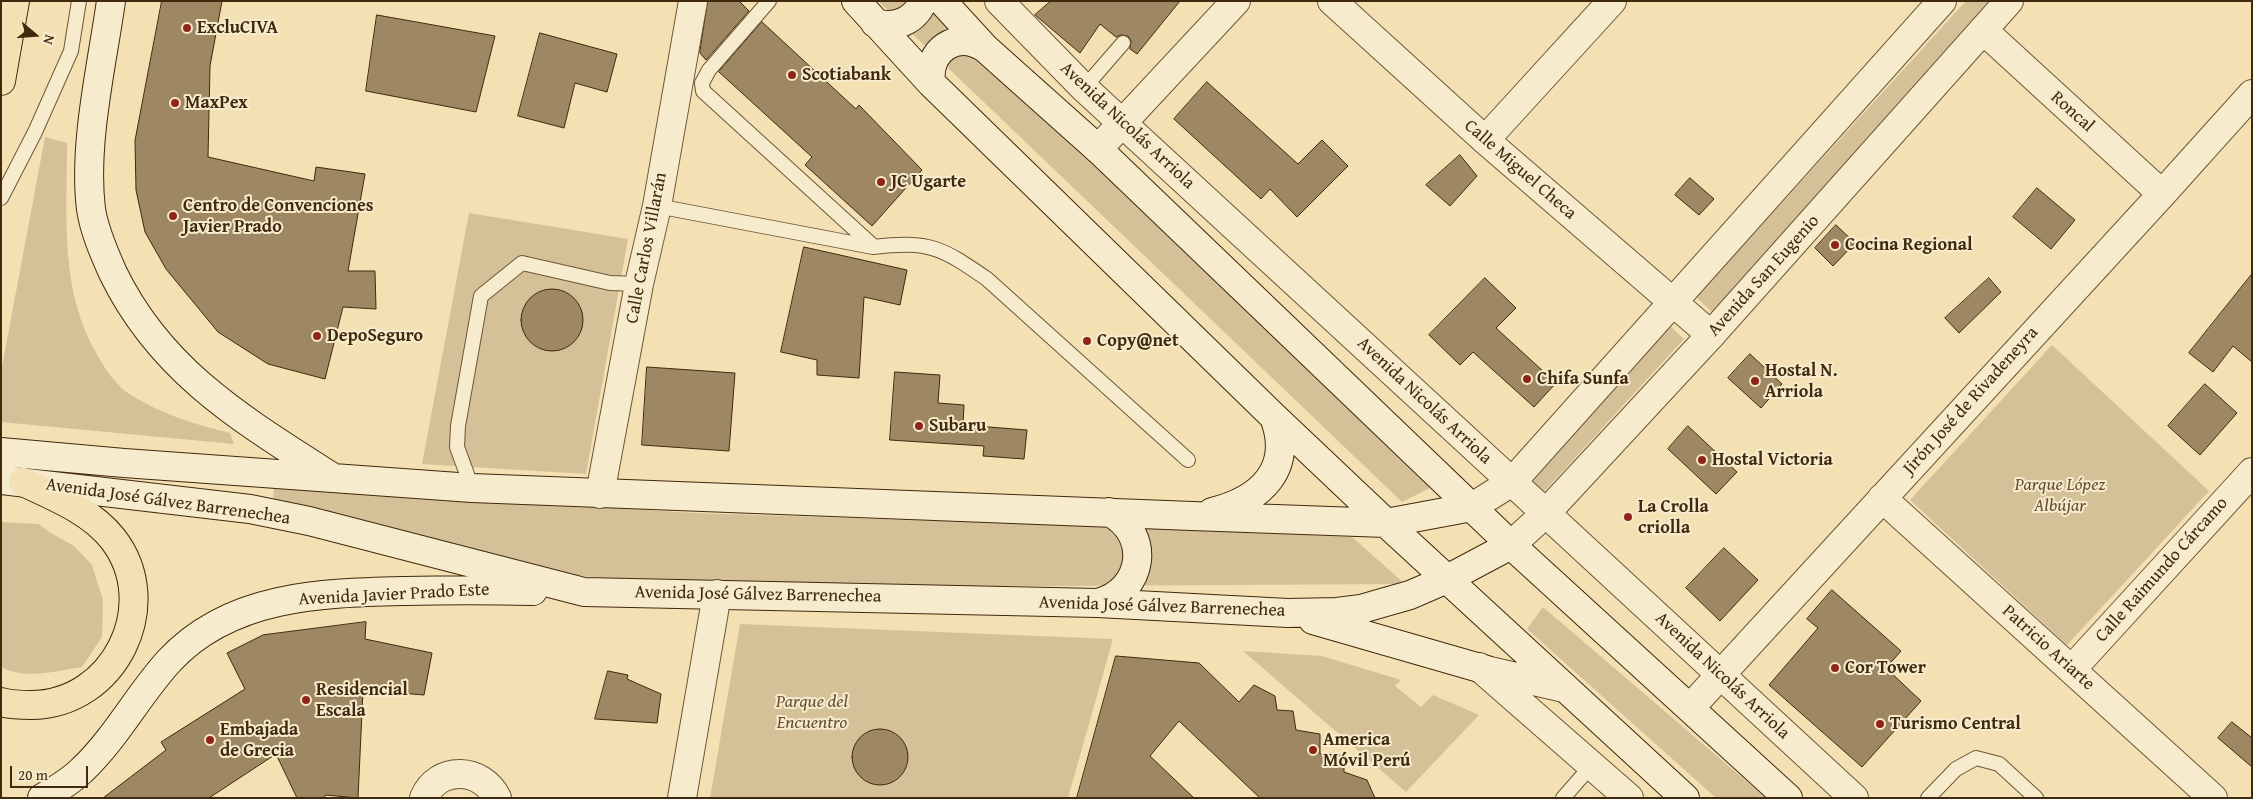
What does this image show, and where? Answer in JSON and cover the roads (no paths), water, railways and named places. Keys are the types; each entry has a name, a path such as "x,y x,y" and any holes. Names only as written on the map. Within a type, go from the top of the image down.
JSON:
{"highway":[{"path":"1,81 15,1"},
{"path":"1,702 14,705 48,704 78,694 95,683 112,664 126,640 133,608 130,573 112,538 84,513 11,481"}],"main road":[{"path":"112,1 92,133 90,166 92,210 98,235 121,289 150,334 176,364 234,413 334,479"},
{"name":"Calle Carlos Villarán","path":"600,494 639,284 657,206 693,1"},
{"path":"856,1 931,83 1274,417 1386,524 1685,798"},
{"path":"875,23 890,26 906,21 918,11 923,1"},
{"name":"Avenida Nicolás Arriola","path":"942,1 984,48 1098,149 1512,545 1788,798"},
{"name":"Avenida Nicolás Arriola","path":"999,1 1084,88 1854,798"},
{"path":"1098,149 1236,1"},
{"name":"Calle Miguel Checa","path":"1332,1 1485,140 1711,335"},
{"path":"1485,140 1612,1"},
{"path":"1472,507 1512,482 1942,1"},
{"name":"Avenida San Eugenio","path":"1512,545 1546,513 1711,335 2009,1"},
{"name":"Roncal","path":"1983,30 2162,194"},
{"path":"931,83 932,63 945,46 965,40 972,41 984,48"},
{"name":"Jirón José de Rivadeneyra","path":"1690,708 2252,94"},
{"path":"1192,516 1242,501 1259,491 1266,484 1275,470 1280,450 1278,427 1274,417"},
{"name":"Avenida José Gálvez Barrenechea","path":"6,452 334,479 472,488 1386,524 1472,507"},
{"name":"Calle Raimundo Cárcamo","path":"2072,669 2252,472"},
{"name":"Avenida José Gálvez Barrenechea","path":"11,481 250,509 309,521 584,592 1098,603 1288,613 1337,612 1361,609 1410,595 1447,579 1512,545"},
{"name":"Patricio Ariarte","path":"1882,498 2213,798"},
{"path":"1098,603 1122,592 1132,577 1137,560 1136,543 1128,527 1109,512"},
{"name":"Avenida Javier Prado Este","path":"42,798 70,780 94,759 155,677 180,650 204,631 248,610 290,599 350,593 476,590 584,592"},
{"path":"682,798 717,594"},
{"path":"1288,613 1479,667 1566,689"},
{"path":"1479,667 1629,798"},
{"path":"424,798 435,782 446,776 459,773 472,775 484,781 494,790 497,798"},
{"path":"1639,798 1660,775"}],"lane":[{"path":"1,198 35,132 71,51 79,1"},
{"path":"768,1 710,70 702,83 702,91 873,247"},
{"path":"1084,88 1123,43"},
{"path":"657,206 873,247 917,245 936,248 955,257 987,279 1188,460"},
{"path":"472,488 457,447 458,426 481,296 522,263 610,283 639,284"},
{"path":"1928,798 1956,769 1976,758 1999,764 2036,798"},
{"path":"1563,798 1592,766"}],"place":[{"name":"ExcluCIVA","path":"187,28"},
{"name":"Scotiabank","path":"792,75"},
{"name":"MaxPex","path":"175,103"},
{"name":"JC Ugarte","path":"881,182"},
{"name":"Centro de Convenciones Javier Prado","path":"173,216"},
{"name":"Cocina Regional","path":"1835,245"},
{"name":"DepoSeguro","path":"317,336"},
{"name":"Copy@net","path":"1087,341"},
{"name":"Chifa Sunfa","path":"1527,379"},
{"name":"Hostal N. Arriola","path":"1755,381"},
{"name":"Subaru","path":"919,426"},
{"name":"Hostal Victoria","path":"1702,460"},
{"name":"La Crolla criolla","path":"1628,517"},
{"name":"Cor Tower","path":"1835,668"},
{"name":"Residencial Escala","path":"306,700"},
{"name":"Turismo Central","path":"1880,724"},
{"name":"Embajada de Grecia","path":"210,740"},
{"name":"America Móvil Perú","path":"1313,750"}],"park label":[{"name":"Parque López Albújar","path":"2060,495"},
{"name":"Parque del Encuentro","path":"812,712"}]}
